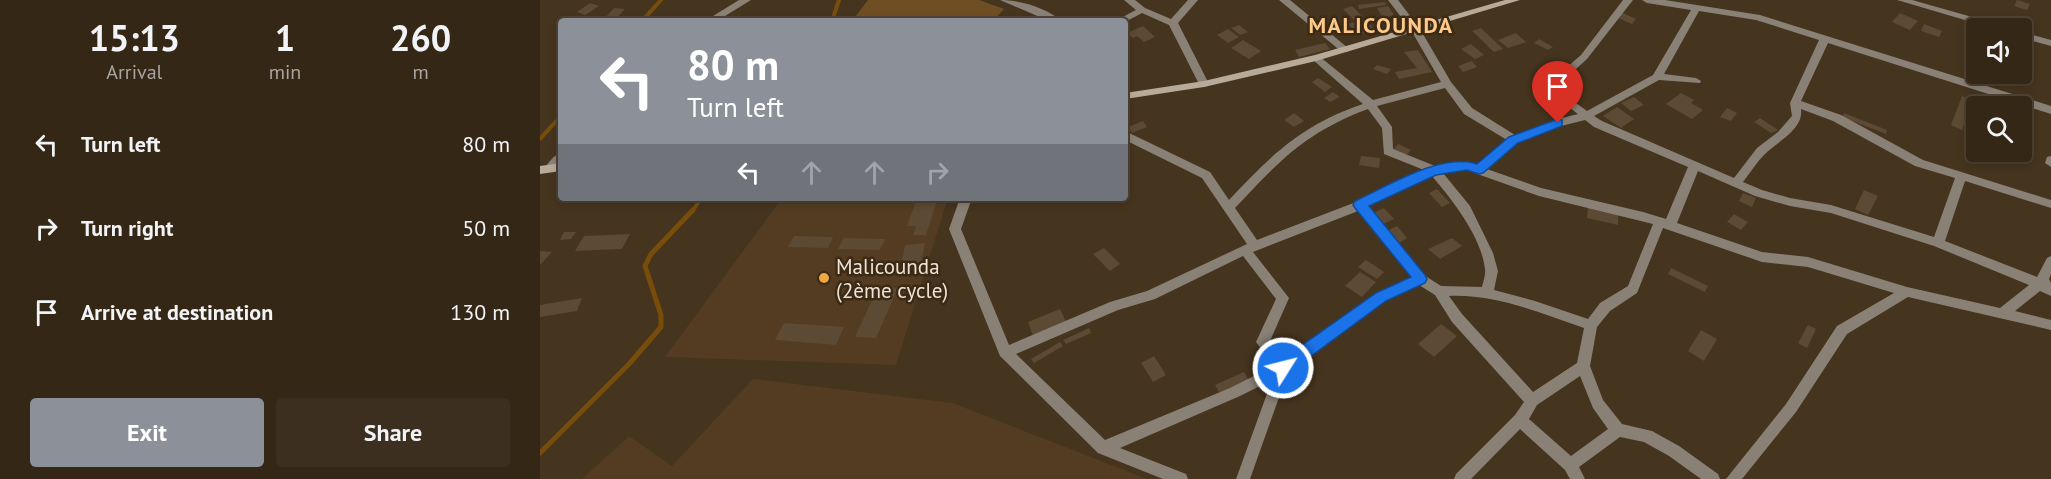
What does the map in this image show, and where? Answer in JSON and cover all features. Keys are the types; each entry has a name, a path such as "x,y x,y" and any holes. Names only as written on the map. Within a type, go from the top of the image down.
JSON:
{"main road":[{"path":"1128,96 1204,84 1316,58 1515,0"}],"street":[{"path":"715,18 746,0"},
{"path":"1005,0 1023,5 1051,18"},
{"path":"1129,0 1142,10 1173,23 1204,84"},
{"path":"1173,23 1193,0"},
{"path":"1284,0 1345,50"},
{"path":"1394,0 1415,29 1447,84 1468,111 1514,140"},
{"path":"1628,0 1584,57 1548,88 1586,116 1598,124 1759,193 1790,202 1831,209 1938,243 2047,286"},
{"path":"1647,0 1686,5 1697,3 1756,17 2051,110"},
{"path":"1902,0 1966,18"},
{"path":"1479,170 1514,140 1558,123 1586,116 1657,77 1697,3"},
{"path":"1126,18 1142,10"},
{"path":"1736,183 1761,151 1782,135 1797,117 1795,103 1825,38"},
{"path":"2032,38 2051,43"},
{"path":"1316,58 1369,103 1387,127 1388,151 1434,170 1466,209 1487,253 1492,272 1487,292"},
{"path":"1657,77 1696,81"},
{"path":"1228,208 1270,165 1311,131 1369,103 1447,84"},
{"path":"1795,103 1837,118 1919,163 2051,204"},
{"path":"1128,136 1206,175 1228,208 1250,249 1283,298 1263,342 1283,368"},
{"path":"1695,165 1633,289 1605,307 1591,325 1582,366 1598,404 1618,430 1647,436 1674,451 1713,479"},
{"path":"1005,352 1115,306 1151,295 1250,249 1360,205 1434,170 1467,166 1539,192 1665,223 1762,257 1808,262 1907,292 2051,325"},
{"path":"1938,243 1961,176"},
{"path":"965,201 955,229 1005,352 1103,448 1181,479"},
{"path":"1360,205 1420,279 1439,291 1457,318 1532,401"},
{"path":"2003,314 2047,286 2051,261"},
{"path":"1103,448 1235,392 1283,368 1381,297 1420,279"},
{"path":"1439,291 1460,289 1487,292 1591,325"},
{"path":"1732,479 1791,408 1842,330 1907,292"},
{"path":"1461,479 1520,420 1532,401 1582,366"},
{"path":"1243,479 1283,368"},
{"path":"1520,420 1570,465 1578,479"},
{"path":"1570,465 1618,430"}],"shaded area":[{"path":"868,0 979,0 1004,9 996,18 854,18"},
{"name":"Malicounda (2ème cycle)","path":"780,201 947,201 896,365 665,357"},
{"path":"753,379 953,403 1147,479 582,479 629,436 672,466"}],"building":[{"path":"2017,0 2030,4 2027,10 2014,6"},
{"path":"1385,2 1386,5 1359,9 1358,5"},
{"path":"590,3 599,6 585,15 577,12"},
{"path":"1352,6 1363,17 1354,20 1343,9"},
{"path":"1388,6 1394,15 1383,18 1377,8"},
{"path":"614,8 625,9 617,18 605,18"},
{"path":"1623,13 1636,19 1632,24 1618,18"},
{"path":"1900,13 1918,21 1910,30 1892,22"},
{"path":"1365,19 1375,30 1358,35 1348,24"},
{"path":"1924,24 1942,31 1939,37 1921,31"},
{"path":"1239,25 1248,32 1240,35 1231,28"},
{"path":"1143,26 1155,37 1144,42 1137,36 1133,38 1128,33"},
{"path":"1481,28 1503,49 1494,52 1472,31"},
{"path":"1228,29 1239,37 1228,43 1217,35"},
{"path":"1516,33 1526,42 1508,48 1498,40"},
{"path":"1539,39 1553,47 1548,50 1534,43"},
{"path":"1243,40 1261,51 1249,59 1231,48"},
{"path":"1325,43 1330,49 1299,57 1295,50"},
{"path":"1471,44 1484,55 1475,59 1461,49"},
{"path":"1418,50 1432,72 1399,79 1395,72 1417,68 1404,52"},
{"path":"1472,61 1477,67 1463,72 1458,66"},
{"path":"1377,65 1391,69 1387,74 1373,69"},
{"path":"1318,78 1332,87 1325,92 1312,82"},
{"path":"1333,92 1340,97 1330,102 1324,98"},
{"path":"1681,93 1694,100 1691,103 1703,110 1692,119 1666,104"},
{"path":"1962,96 1966,97 1966,119 1962,130 1951,125"},
{"path":"1634,97 1644,105 1631,111 1621,103"},
{"path":"1617,107 1634,119 1621,128 1603,116"},
{"path":"1727,108 1737,113 1731,121 1720,117"},
{"path":"1294,113 1304,121 1294,127 1284,120"},
{"path":"1844,113 1887,130 1886,134 1842,117"},
{"path":"1760,118 1778,130 1771,133 1754,122"},
{"path":"1143,121 1147,127 1132,133 1128,127"},
{"path":"1398,144 1411,150 1405,157 1392,151"},
{"path":"1361,156 1380,158 1379,168 1359,165"},
{"path":"1437,189 1450,203 1442,207 1429,193"},
{"path":"1864,190 1878,196 1868,215 1855,209"},
{"path":"1743,193 1756,198 1752,207 1739,201"},
{"path":"916,201 937,201 926,235 913,235 916,226 907,226"},
{"path":"1588,207 1618,214 1618,225 1587,218"},
{"path":"1384,208 1394,219 1381,225 1372,213"},
{"path":"1734,214 1748,222 1741,230 1727,222"},
{"path":"1397,226 1407,238 1398,244 1387,231"},
{"path":"564,232 576,232 571,239 560,240"},
{"path":"630,234 622,249 575,251 584,236"},
{"path":"794,236 833,237 828,248 788,247"},
{"path":"844,238 885,239 880,250 838,249"},
{"path":"1452,238 1462,246 1440,259 1428,249"},
{"path":"925,243 921,264 901,266 905,245"},
{"path":"1104,248 1120,264 1110,271 1093,254"},
{"path":"540,251 552,252 540,265"},
{"path":"1366,260 1384,272 1377,279 1358,267"},
{"path":"1671,268 1708,286 1705,292 1668,274"},
{"path":"1360,272 1376,282 1362,297 1345,286"},
{"path":"878,287 898,288 876,338 855,337"},
{"path":"582,298 577,311 540,317 540,305"},
{"path":"1060,309 1066,322 1033,336 1028,322"},
{"path":"784,323 844,327 836,345 775,340"},
{"path":"1441,324 1457,336 1434,357 1418,344"},
{"path":"1808,325 1816,329 1807,348 1798,343"},
{"path":"1089,328 1091,333 1066,344 1063,340"},
{"path":"1701,330 1717,339 1704,361 1688,351"},
{"path":"1060,342 1063,346 1034,363 1031,359"},
{"path":"1154,356 1166,375 1153,382 1141,363"},
{"path":"1244,372 1249,381 1221,395 1215,385"}],"waterway":[{"path":"645,18 661,0"},
{"path":"833,18 839,0"},
{"path":"540,139 558,119"},
{"path":"692,212 699,201"},
{"path":"540,453 629,364 661,327 661,315 645,266 651,254 693,210"}],"place":[{"name":"Malicounda (2ème cycle)","path":"824,278"}],"district":[{"name":"MALICOUNDA","path":"1381,25"}],"route":[{"path":"1283,368 1381,297 1420,279 1360,205 1434,170 1467,166 1479,170 1514,140 1558,123"}]}
